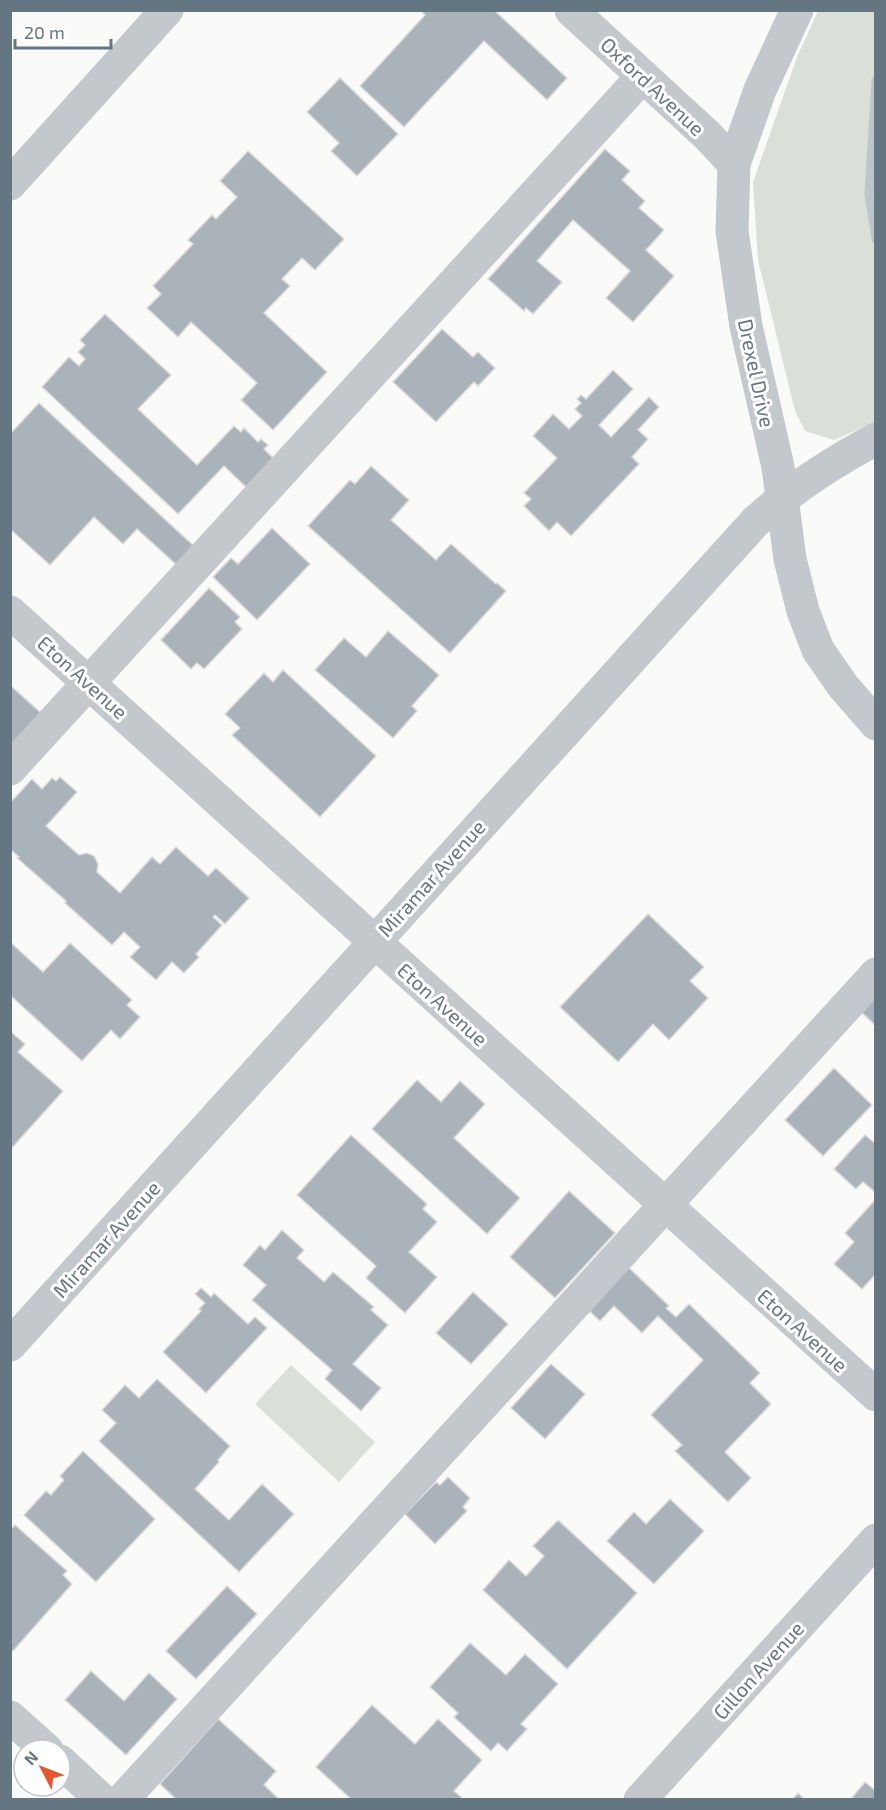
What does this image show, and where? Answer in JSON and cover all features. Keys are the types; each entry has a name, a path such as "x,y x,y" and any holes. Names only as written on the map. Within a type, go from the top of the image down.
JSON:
{"street":[{"path":"10,184 167,10"},
{"name":"Oxford Avenue","path":"571,10 708,136 734,164"},
{"name":"Drexel Drive","path":"797,10 760,90 734,164 733,243 746,326 778,467 790,559 804,611 818,650 843,686 876,724"},
{"path":"10,769 644,76"},
{"name":"Miramar Avenue","path":"10,1345 755,522 782,497 827,466 876,439"},
{"name":"Eton Avenue","path":"10,612 876,1395"},
{"path":"122,1800 876,974"},
{"name":"Gillon Avenue","path":"640,1800 876,1540"},
{"path":"10,1717 34,1738"},
{"path":"72,1772 102,1800"}],"shaded area":[{"path":"818,11 875,11 875,422 834,440 805,431 795,411 758,260 753,182 797,57"},
{"path":"291,1365 375,1442 339,1482 255,1404"}],"building":[{"path":"420,10 494,10 567,78 547,100 484,41 404,127 360,86 425,15"},
{"path":"340,78 398,134 357,176 331,151 339,143 307,112"},
{"path":"605,149 630,171 622,180 645,201 639,208 664,230 646,250 674,276 633,322 606,298 630,271 573,220 537,261 562,282 533,314 526,308 524,311 488,279"},
{"path":"248,151 344,239 315,270 302,258 282,279 290,286 264,313 327,372 273,430 241,400 257,383 191,322 178,337 147,308 161,294 153,286 193,244 188,240 212,215 216,219 237,197 220,181"},
{"path":"105,314 171,375 138,409 197,465 234,426 241,432 244,428 258,442 261,439 268,445 264,449 273,458 246,487 224,466 178,514 42,387 69,357 79,366 85,359 78,352 85,345 80,340"},
{"path":"442,329 473,357 478,352 495,368 478,386 474,382 436,422 393,382"},
{"path":"613,370 633,389 599,425 611,437 649,397 659,407 638,430 648,439 632,457 639,464 571,536 557,522 549,531 524,506 531,499 524,493 557,458 533,436 553,414 569,429 582,416 575,409 581,403 577,399 581,395 586,399"},
{"path":"39,403 196,548 179,567 137,529 123,544 94,517 50,565 10,529 10,434"},
{"path":"371,466 409,500 391,520 436,560 451,544 506,591 450,653 308,526 350,480 355,484"},
{"path":"272,528 310,564 257,620 213,577 231,558 238,564"},
{"path":"209,588 240,617 235,622 242,629 204,669 197,663 191,669 161,640"},
{"path":"388,631 439,675 412,706 417,711 393,738 315,670 344,638 366,657"},
{"path":"283,670 376,756 320,817 232,735 240,728 225,714 264,673 273,682"},
{"path":"10,685 42,714 10,749"},
{"path":"60,777 77,792 46,826 79,855 87,853 94,856 98,864 97,872 120,893 152,857 160,864 176,847 208,876 216,868 249,898 225,924 215,915 213,917 222,925 196,954 199,957 184,973 172,962 156,980 130,957 140,947 124,932 112,945 10,849 10,803 32,779 42,789 52,778 56,781"},
{"path":"648,914 704,967 690,981 708,998 669,1040 653,1024 618,1062 560,1007"},
{"path":"10,942 43,972 70,943 132,1000 127,1005 140,1017 120,1039 111,1030 82,1061 10,995"},
{"path":"876,990 876,1026 858,1009"},
{"path":"10,1031 25,1044 18,1052 63,1091 10,1150"},
{"path":"834,1068 872,1105 823,1156 785,1120"},
{"path":"417,1080 441,1102 460,1081 485,1104 454,1138 520,1198 487,1234 372,1129"},
{"path":"351,1135 427,1204 423,1209 437,1222 409,1252 437,1277 405,1313 366,1278 376,1266 297,1195"},
{"path":"865,1135 876,1144 876,1193 863,1182 856,1189 834,1169"},
{"path":"569,1191 615,1233 555,1298 510,1257"},
{"path":"876,1199 876,1274 862,1289 834,1264 854,1242 845,1233"},
{"path":"282,1230 304,1250 297,1258 324,1282 333,1272 374,1307 371,1310 388,1325 353,1364 381,1388 361,1411 325,1379 332,1370 252,1300 266,1285 243,1265 260,1245 265,1250"},
{"path":"624,1263 669,1306 666,1308 676,1317 689,1304 760,1373 750,1383 771,1404 725,1452 751,1478 728,1502 675,1451 682,1445 651,1415 703,1360 658,1316 642,1333 614,1306 600,1321 583,1305"},
{"path":"201,1288 211,1297 214,1293 248,1324 255,1317 267,1328 206,1393 163,1352 201,1311 199,1309 205,1303 195,1294"},
{"path":"473,1292 508,1324 471,1364 436,1333"},
{"path":"551,1364 585,1394 545,1439 511,1408"},
{"path":"157,1379 230,1446 195,1489 229,1520 262,1484 294,1514 239,1572 99,1441 116,1423 102,1410 125,1385 139,1398"},
{"path":"83,1451 155,1519 96,1582 24,1515 46,1491 51,1495 64,1480 60,1476"},
{"path":"448,1477 470,1498 463,1507 467,1511 435,1544 405,1514 436,1482 440,1485"},
{"path":"670,1499 704,1531 654,1584 607,1541 634,1512 646,1524"},
{"path":"558,1520 637,1593 567,1669 483,1590 509,1560 526,1576 544,1556 533,1546"},
{"path":"15,1525 67,1571 63,1575 72,1584 13,1651 10,1649 10,1530"},
{"path":"227,1586 257,1614 196,1679 166,1651"},
{"path":"470,1643 506,1675 525,1654 558,1684 521,1724 527,1729 507,1751 498,1743 491,1751 454,1717 458,1713 430,1687"},
{"path":"91,1671 124,1701 149,1673 177,1699 126,1755 65,1700"},
{"path":"372,1705 415,1744 438,1719 482,1760 454,1791 461,1797 459,1800 352,1800 316,1767"},
{"path":"218,1719 276,1771 264,1785 280,1800 177,1800 160,1784"},
{"path":"865,1782 876,1791 876,1800 850,1800"},
{"path":"798,1793 805,1800 792,1800"}],"waterway":[{"path":"876,80 869,194 876,239"}]}
